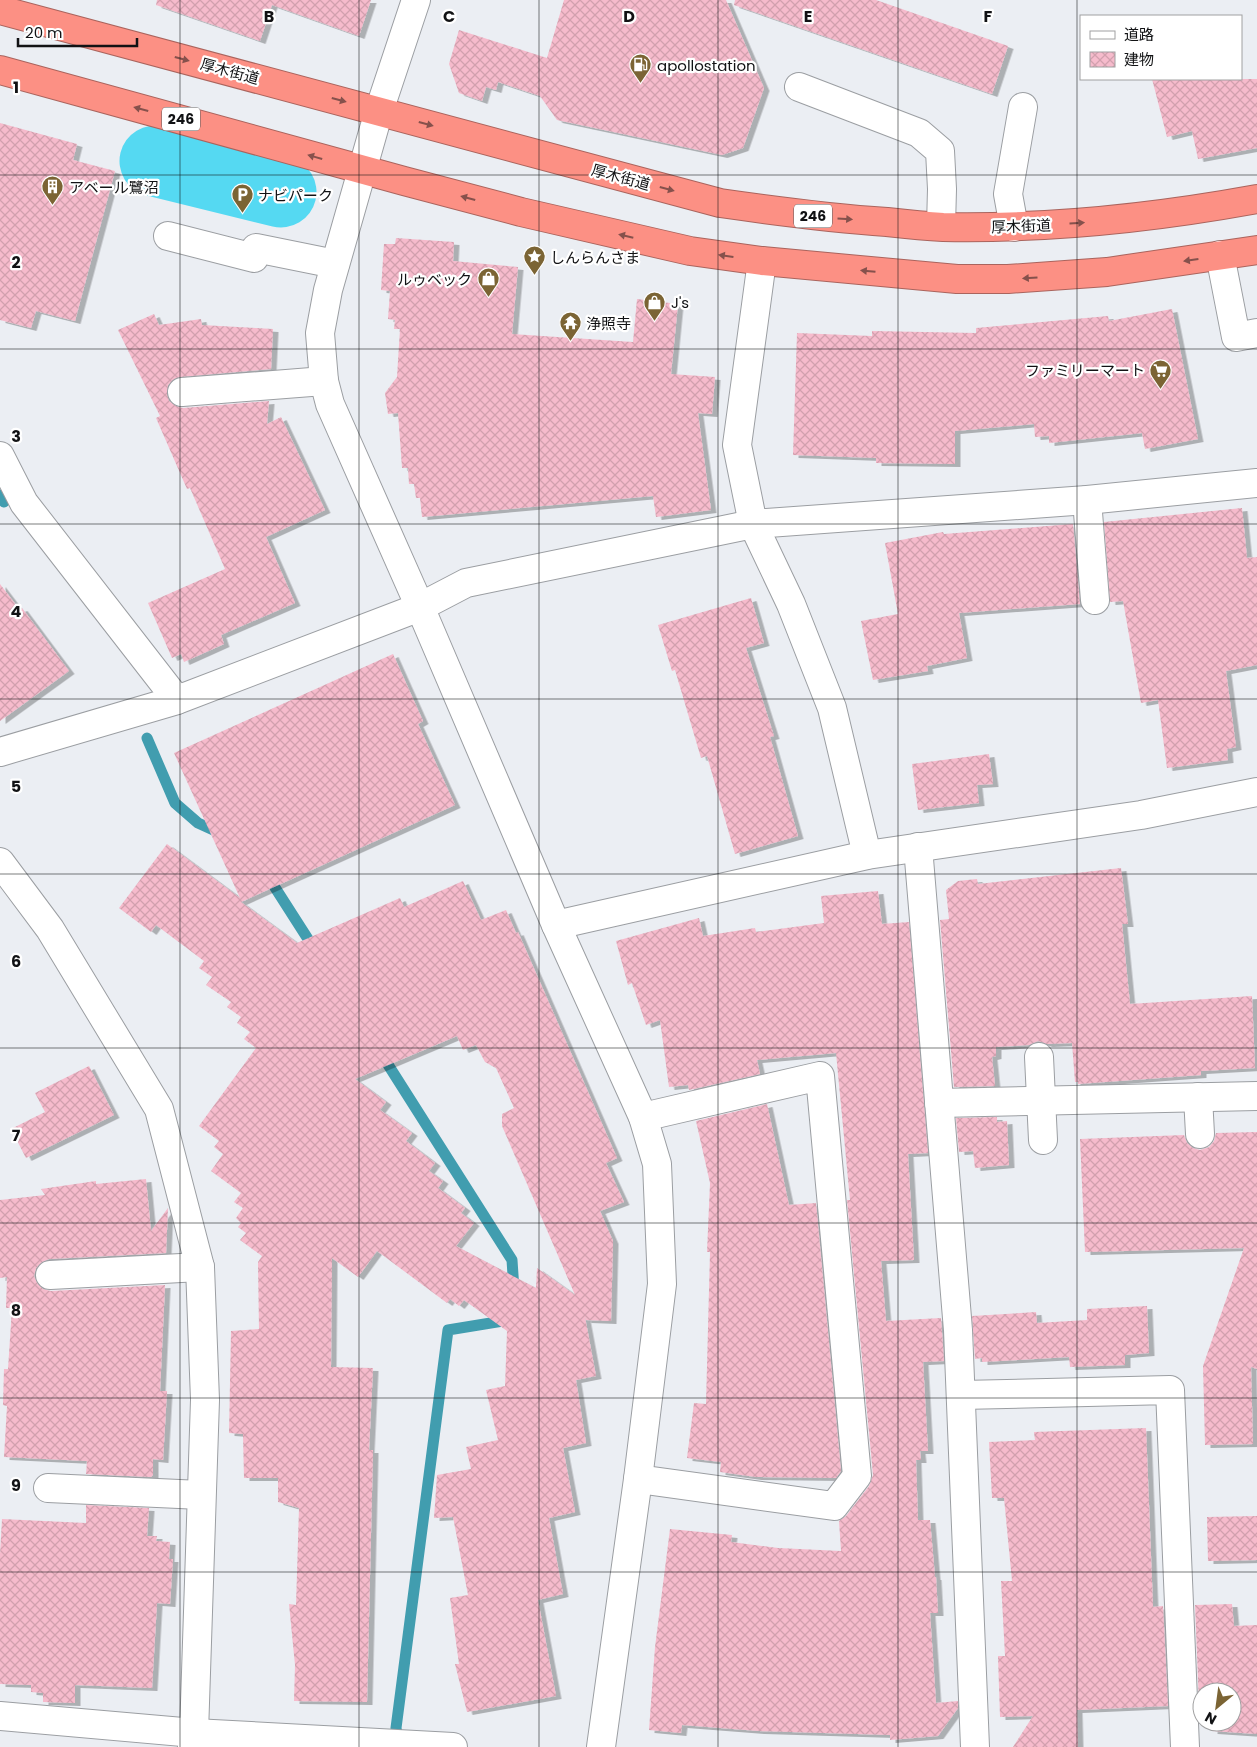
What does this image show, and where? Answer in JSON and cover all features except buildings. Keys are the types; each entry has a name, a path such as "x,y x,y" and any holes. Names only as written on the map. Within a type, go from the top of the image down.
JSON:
{"highway":[{"name":"厚木街道","path":"0,10 720,203 817,217 941,226 1014,227 1093,222 1192,211 1257,199"},
{"name":"246","path":"0,70 521,212 681,249 762,261 957,279 1008,280 1107,272 1257,250"}],"street":[{"path":"416,0 379,111 328,290 320,333 324,381 330,404 420,607 556,925 643,1117 657,1164 662,1284 638,1479 601,1747"},
{"path":"799,87 919,133 940,151 941,226"},
{"path":"1014,227 1008,194 1023,107"},
{"path":"168,236 254,258 256,248 335,264"},
{"path":"1220,256 1236,337 1257,333"},
{"path":"762,261 738,445 753,524 791,604 832,708 866,855"},
{"path":"182,392 324,381"},
{"path":"0,456 24,503 176,700"},
{"path":"0,752 176,700 420,607 466,583 753,524 1086,500 1257,483"},
{"path":"1086,500 1095,600"},
{"path":"556,925 866,855 1141,816 1257,792"},
{"path":"918,847 958,1330 975,1747"},
{"path":"0,862 50,929 159,1109 200,1267 205,1400 193,1740"},
{"path":"1039,1057 1043,1140"},
{"path":"638,1479 834,1506 857,1476 820,1076 643,1117"},
{"path":"939,1103 1257,1096"},
{"path":"1198,1097 1200,1134"},
{"path":"50,1275 200,1267"},
{"path":"961,1395 1170,1390 1185,1747"},
{"path":"48,1488 201,1494"},
{"path":"0,1716 193,1740 454,1747"}],"waterway":[{"path":"155,161 281,192"},
{"path":"0,495 4,502"},
{"path":"147,738 175,803 198,823 220,833"},
{"path":"267,875 315,950"},
{"path":"380,1052 512,1260 514,1290"},
{"path":"399,1745 396,1728 448,1330 509,1320"}],"place":[{"name":"apollostation","path":"641,84"},
{"name":"アベール鷺沼","path":"53,206"},
{"name":"ナビパーク","path":"242,214"},
{"name":"しんらんさま","path":"534,276"},
{"name":"ルゥベック","path":"488,298"},
{"name":"J's","path":"655,321"},
{"name":"浄照寺","path":"570,342"},
{"name":"ファミリーマート","path":"1161,389"}]}
